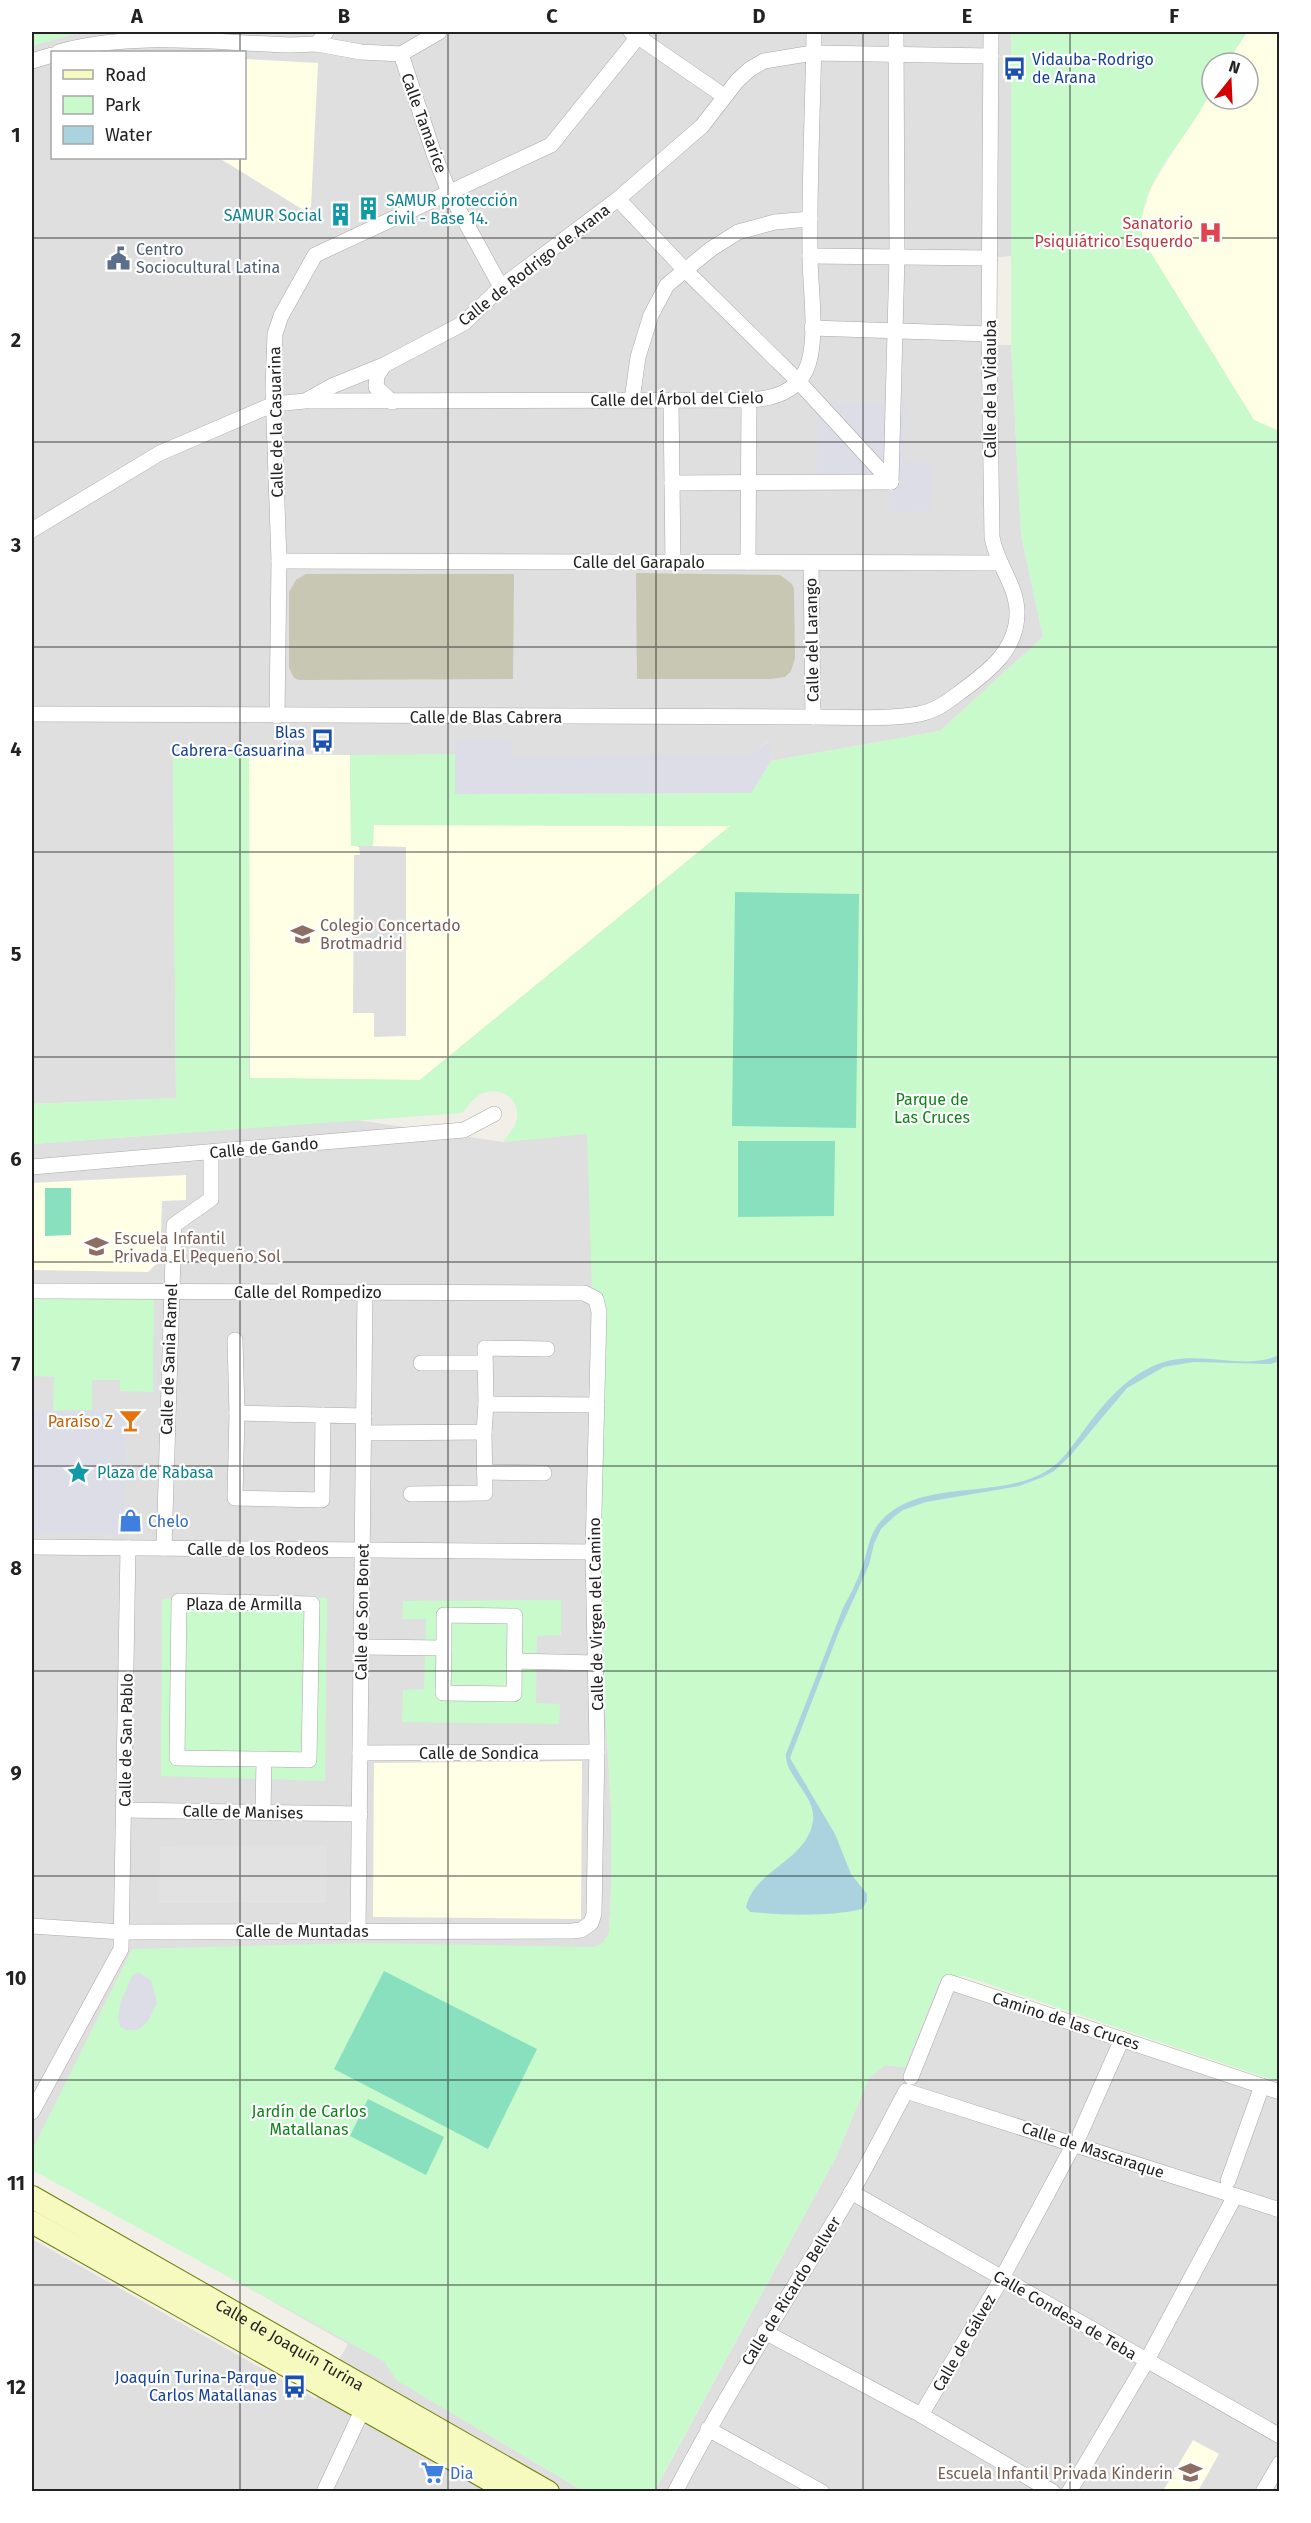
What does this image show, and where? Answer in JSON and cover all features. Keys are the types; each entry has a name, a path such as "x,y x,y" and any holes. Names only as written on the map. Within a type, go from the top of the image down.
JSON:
{"main road":[{"name":"Calle de Joaquín Turina","path":"32,2197 367,2401 511,2492"},
{"name":"Calle de Joaquín Turina","path":"32,2222 367,2401 548,2492"}],"street":[{"path":"316,44 326,32"},
{"path":"62,51 85,44 129,40 316,44 361,52 401,54 439,32"},
{"path":"798,381 810,359 812,328 810,219 814,32"},
{"path":"891,482 897,257 896,32"},
{"name":"Calle de la Vidauba","path":"939,708 1001,658 1014,636 1016,624 1016,600 994,549 992,537 989,334 991,32"},
{"path":"637,33 724,96"},
{"name":"Calle de la Casuarina","path":"277,716 279,561 274,404 277,325 315,255 551,145 637,33"},
{"name":"Calle de Rodrigo de Arana","path":"32,530 160,453 274,404 305,401 332,386 384,365 464,323 501,287 618,199 702,126 724,96 750,69 764,61 813,53 991,56"},
{"name":"Calle Tamarice","path":"401,54 430,144 449,192 501,287"},
{"path":"32,61 51,55"},
{"path":"618,199 684,269 798,381 891,482"},
{"path":"632,400 638,357 651,315 667,285 684,269 738,232 775,222 810,219"},
{"path":"810,256 990,258"},
{"path":"812,328 895,329 989,334"},
{"path":"384,365 376,376 376,387 392,402"},
{"name":"Calle del Árbol del Cielo","path":"305,401 749,400 779,396 798,381"},
{"path":"671,400 673,562"},
{"path":"748,562 749,400"},
{"path":"672,483 891,482"},
{"name":"Calle del Garapalo","path":"279,561 1000,563"},
{"name":"Calle del Larango","path":"811,563 813,717"},
{"name":"Calle de Blas Cabrera","path":"32,714 813,717 917,715 939,708"},
{"name":"Calle de Gando","path":"32,1167 464,1130 494,1114"},
{"name":"Calle de Sania Ramel","path":"164,1548 174,1225 211,1199 211,1153"},
{"name":"Calle del Rompedizo","path":"32,1291 584,1293"},
{"name":"Calle de Son Bonet","path":"358,1932 365,1292"},
{"name":"Calle de Virgen del Camino","path":"572,1931 588,1927 594,1914 597,1752 593,1552 599,1303 592,1295 584,1293"},
{"path":"236,1340 235,1498 322,1500 323,1415"},
{"path":"411,1494 484,1493 485,1348 547,1349"},
{"path":"421,1363 485,1363"},
{"path":"486,1404 597,1406"},
{"path":"237,1413 364,1416"},
{"path":"364,1433 484,1432"},
{"path":"484,1472 544,1473"},
{"name":"Calle de los Rodeos","path":"32,1547 593,1552"},
{"name":"Calle de San Pablo","path":"32,2112 121,1949 128,1548"},
{"name":"Plaza de Armilla","path":"179,1601 312,1604 309,1760 264,1760 177,1758 179,1601"},
{"path":"444,1615 515,1616 514,1695 443,1693 444,1648 444,1615"},
{"path":"362,1647 444,1648"},
{"path":"515,1661 596,1663"},
{"name":"Calle de Sondica","path":"360,1753 597,1752"},
{"path":"263,1812 264,1760"},
{"name":"Calle de Manises","path":"125,1810 360,1814"},
{"name":"Calle de Muntadas","path":"32,1926 122,1932 572,1931"},
{"name":"Camino de las Cruces","path":"909,2084 949,1982 1280,2092"},
{"name":"Calle de Mascaraque","path":"1077,2139 1122,2039"},
{"name":"Calle de Mascaraque","path":"909,2084 1077,2139 1280,2210"},
{"name":"Calle de Ricardo Bellver","path":"675,2492 708,2429 765,2332 851,2193 909,2084"},
{"path":"1228,2181 1262,2086"},
{"name":"Calle de Gálvez","path":"921,2415 1002,2278 1077,2139"},
{"name":"Calle Condesa de Teba","path":"851,2193 1280,2436"},
{"path":"1069,2492 1146,2362 1235,2196"},
{"path":"765,2332 921,2415 1053,2492"},
{"path":"324,2492 367,2401"},
{"path":"708,2429 822,2492"},
{"path":"1263,2492 1280,2463"}],"shaded area":[{"path":"32,32 1011,32 1011,256 991,258 990,345 1011,345 1021,534 1043,637 940,731 771,761 768,741 751,755 741,755 751,793 455,794 351,845 730,826 420,1080 249,1078 249,755 173,756 176,1098 32,1104"},
{"name":"Sanatorio Psiquiátrico Esquerdo","path":"1245,32 1279,32 1279,431 1254,420 1143,240 1140,223 1151,188 1200,108 1200,111 1260,111 1260,51 1234,51"},
{"path":"246,59 318,63 311,207 305,211 221,159 246,159"},
{"path":"817,403 906,403 904,462 933,463 931,511 889,512 889,491 817,489"},
{"path":"636,573 780,575 794,588 795,658 791,671 785,677 771,679 637,679"},
{"path":"306,574 514,574 513,679 299,680 294,678 289,668 289,592 296,580"},
{"path":"455,740 511,740 513,758 750,755 769,741 771,761 751,793 455,794"},
{"path":"249,754 350,755 351,845 359,847 360,855 354,855 353,1013 374,1013 374,1037 406,1036 406,847 373,846 373,825 730,826 420,1080 250,1078"},
{"path":"357,1120 503,1142 587,1133 597,1285 605,1703 611,1806 609,1933 385,2362 397,2380 583,2491 32,2491 32,2239 316,2399 348,2344 32,2166 32,1144"},
{"path":"186,1175 186,1200 162,1201 160,1260 148,1272 32,1270 32,1183"},
{"name":"Plaza de Rabasa","path":"32,1411 128,1411 124,1534 32,1534"},
{"path":"582,1761 581,1919 373,1917 374,1763"},
{"path":"327,1845 326,1903 159,1903 160,1846"},
{"path":"138,1972 151,1980 157,2003 148,2021 138,2030 126,2030 120,2026 118,2018 120,2004 132,1976"},
{"path":"941,1978 962,1979 1279,2086 1279,2491 654,2492 835,2159 869,2078 885,2065 905,2067"},
{"name":"Escuela Infantil Privada Kinderin","path":"1193,2440 1219,2454 1198,2491 1163,2491"}],"green space":[{"path":"32,32 82,32 32,46"},
{"name":"Parque de Las Cruces","path":"1011,32 1247,32 1235,51 1200,51 1201,111 1154,181 1146,200 1142,219 1143,240 1254,420 1279,431 1279,2082 964,1976 941,1978 905,2067 885,2065 869,2078 835,2159 654,2491 583,2491 396,2380 385,2362 32,2170 32,2150 132,1949 360,1943 594,1947 603,1942 609,1933 611,1806 605,1703 587,1134 503,1142 516,1122 516,1107 508,1096 494,1091 479,1095 462,1113 32,1144 32,1104 176,1098 173,756 249,754 249,1078 420,1080 730,826 374,825 373,846 351,846 350,755 455,754 455,794 750,793 771,761 940,731 1043,637 1021,534 1011,345"},
{"path":"735,892 859,894 856,1128 732,1126"},
{"path":"738,1141 835,1141 834,1216 738,1217"},
{"path":"45,1188 71,1188 71,1235 45,1236"},
{"path":"32,1291 154,1291 153,1392 120,1391 120,1380 92,1380 92,1410 128,1411 124,1534 32,1534 32,1411 53,1411 54,1377 32,1376"},
{"path":"327,1598 325,1781 161,1776 162,1599"},
{"path":"561,1600 561,1635 537,1636 536,1703 560,1704 559,1724 402,1722 403,1690 424,1689 426,1619 402,1619 403,1601"},
{"path":"384,1971 537,2049 488,2149 334,2069"},
{"path":"368,2099 444,2137 426,2175 350,2136"}],"water":[{"path":"1279,1355 1279,1361 1271,1364 1193,1362 1164,1367 1127,1388 1070,1456 1054,1471 1019,1486 926,1502 903,1510 881,1529 874,1544 869,1565 840,1629 790,1758 835,1834 851,1874 867,1894 867,1901 862,1909 849,1912 791,1914 750,1912 746,1907 759,1883 792,1856 809,1835 813,1812 806,1795 790,1770 786,1754 843,1608 860,1573 871,1537 881,1521 898,1507 917,1499 1008,1485 1048,1470 1065,1455 1123,1385 1158,1364 1189,1358 1265,1360"}],"place":[{"name":"Vidauba-Rodrigo de Arana","path":"1014,68"},
{"name":"SAMUR protección civil - Base 14.","path":"368,209"},
{"name":"SAMUR Social","path":"340,215"},
{"name":"Sanatorio Psiquiátrico Esquerdo","path":"1211,232"},
{"name":"Centro Sociocultural Latina","path":"118,258"},
{"name":"Blas Cabrera-Casuarina","path":"323,741"},
{"name":"Colegio Concertado Brotmadrid","path":"302,934"},
{"name":"Escuela Infantil Privada El Pequeño Sol","path":"96,1247"},
{"name":"Paraíso Z","path":"131,1421"},
{"name":"Plaza de Rabasa","path":"79,1472"},
{"name":"Chelo","path":"130,1521"},
{"name":"Joaquín Turina-Parque Carlos Matallanas","path":"295,2386"},
{"name":"Dia","path":"432,2473"},
{"name":"Escuela Infantil Privada Kinderin","path":"1191,2473"}],"park label":[{"name":"Jardín de Carlos Matallanas","path":"309,2120"}]}
